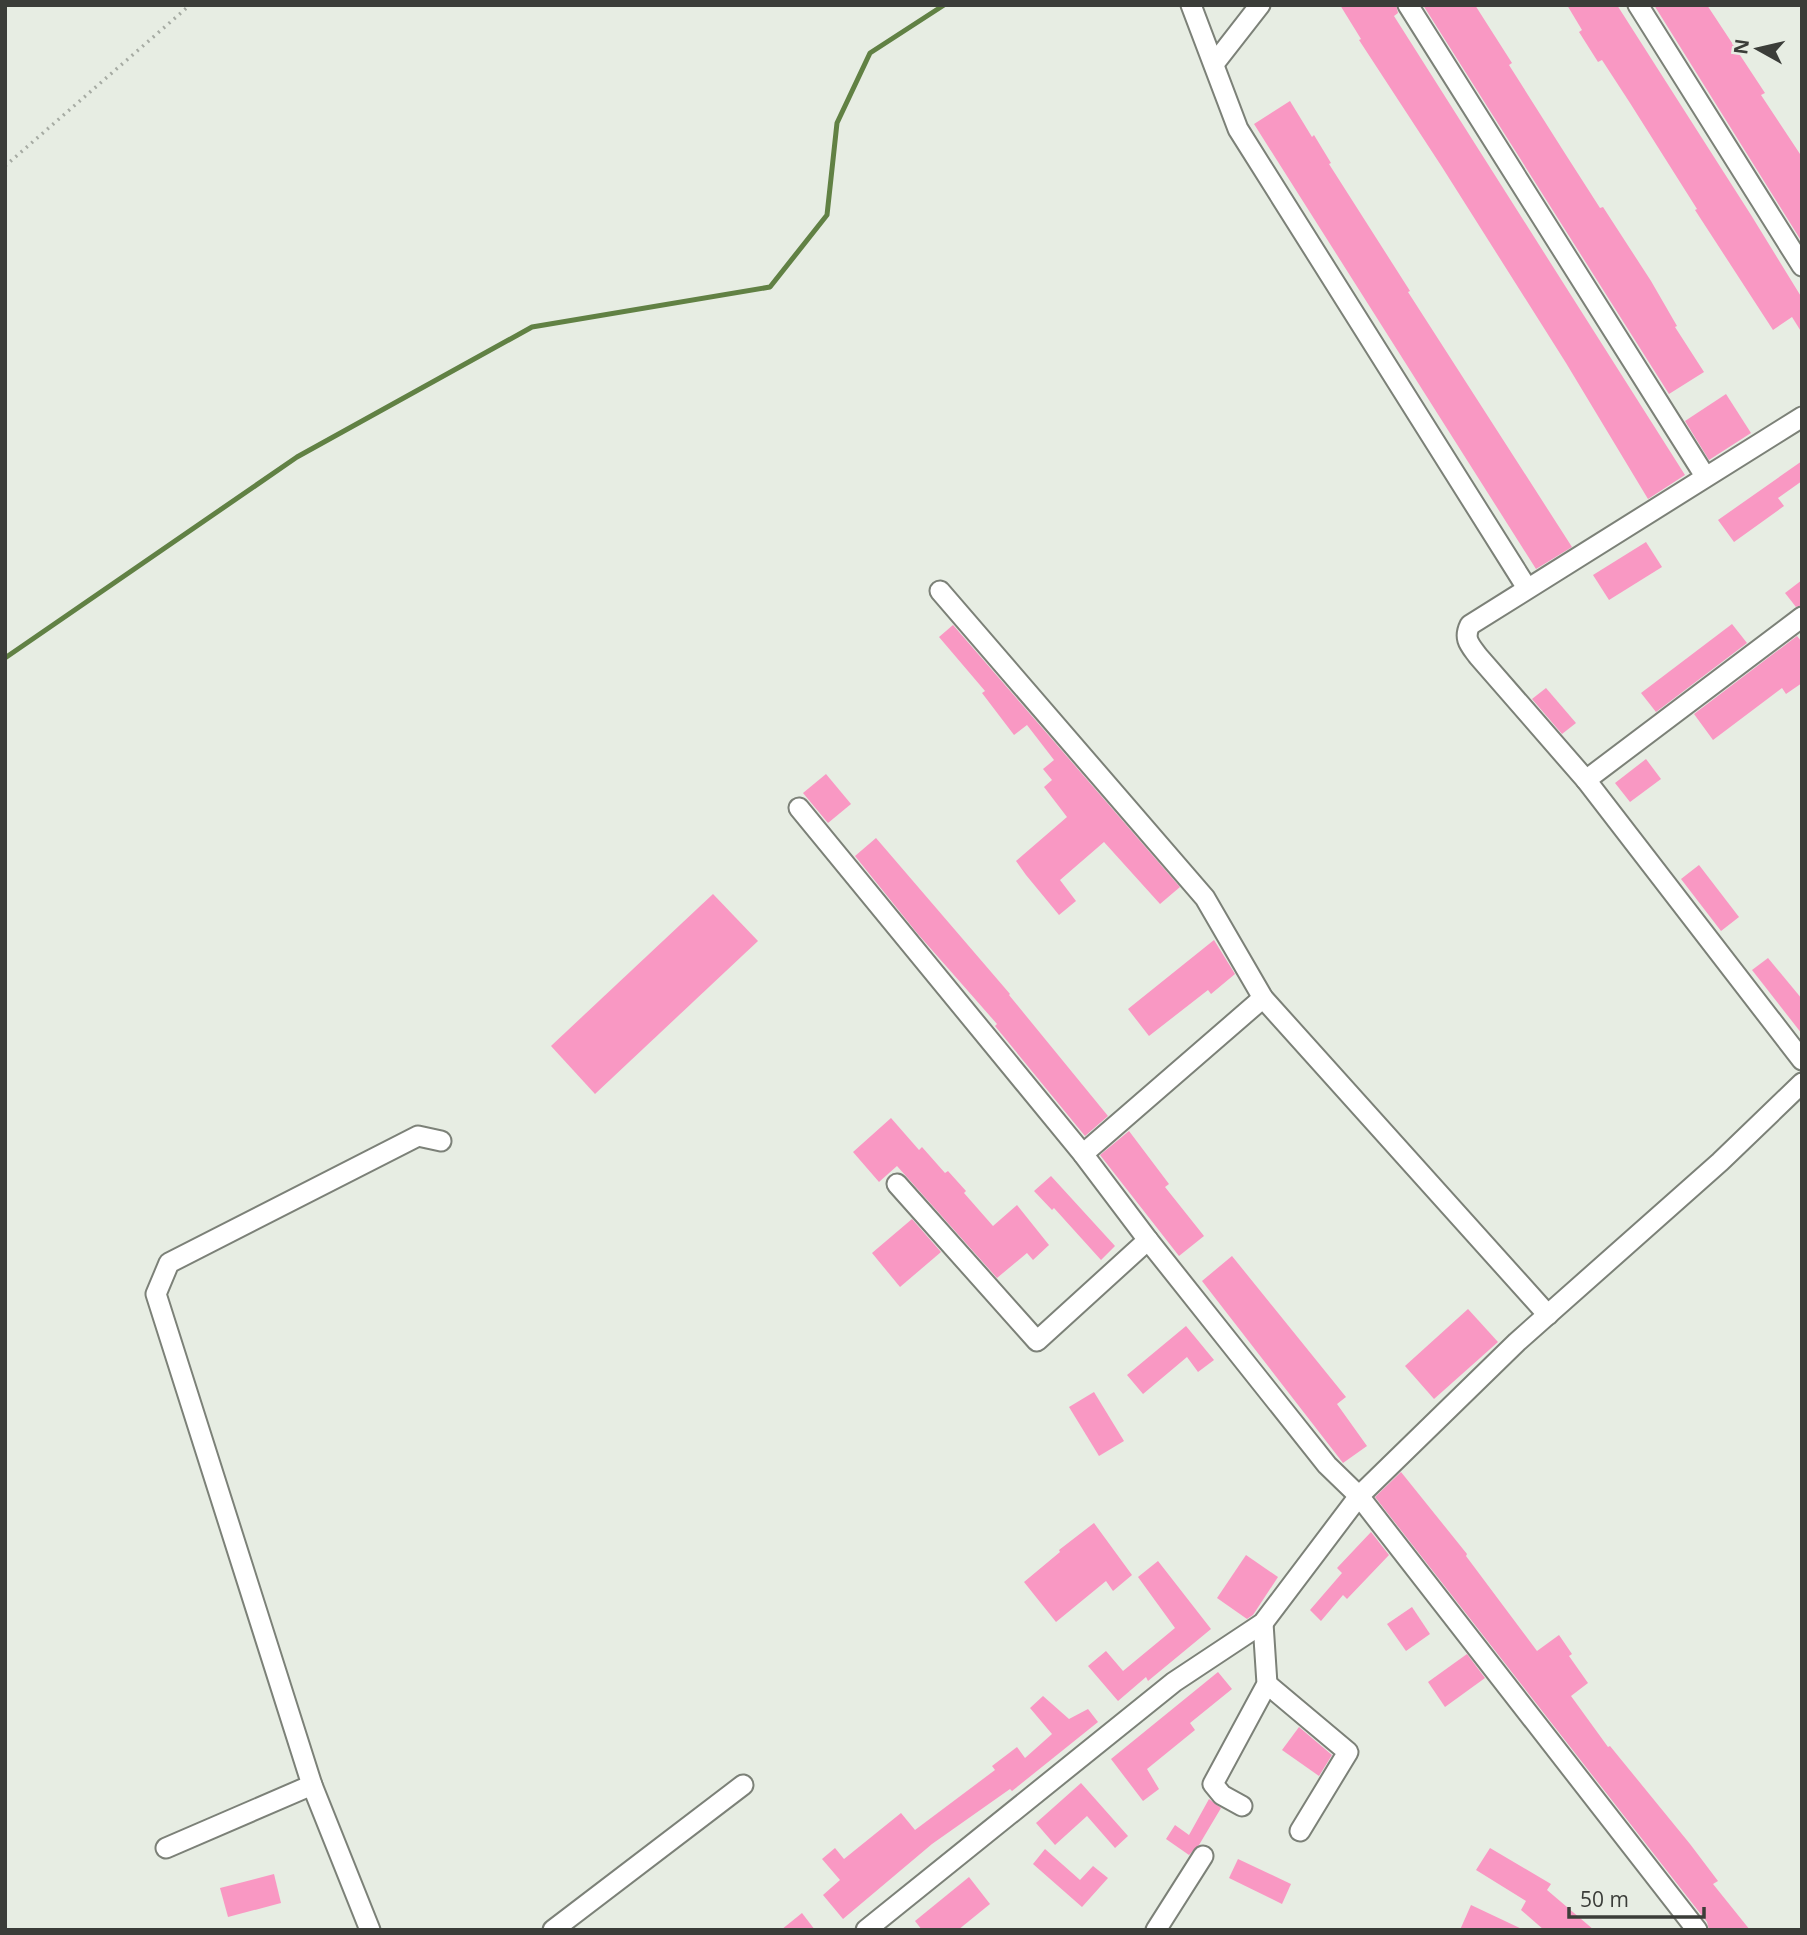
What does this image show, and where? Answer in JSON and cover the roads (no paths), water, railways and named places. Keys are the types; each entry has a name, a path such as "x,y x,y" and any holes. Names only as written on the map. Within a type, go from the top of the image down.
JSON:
{"street":[{"path":"1191,5 1238,129 1528,588"},
{"path":"1214,64 1260,5"},
{"path":"1408,5 1705,476"},
{"path":"1638,5 1802,266"},
{"path":"1802,416 1470,625 1466,633 1466,641 1587,780 1802,1060"},
{"path":"940,591 1205,898 1264,998 1548,1315"},
{"path":"1587,780 1802,617"},
{"path":"799,808 1083,1154 1327,1465 1359,1496 1697,1930"},
{"path":"1083,1154 1264,998"},
{"path":"866,1930 1174,1682 1263,1623 1359,1496 1548,1315 1720,1162 1802,1083"},
{"path":"370,1930 312,1785 156,1294 169,1263 418,1136 441,1141"},
{"path":"897,1184 1037,1341 1148,1240"},
{"path":"1242,1806 1222,1795 1213,1784 1267,1684 1263,1623"},
{"path":"1267,1684 1348,1752 1300,1830"},
{"path":"166,1848 312,1785"},
{"path":"552,1930 743,1785"},
{"path":"1156,1930 1203,1856"}],"waterway":[{"path":"5,658 297,457 532,327 770,287 827,215 837,123 870,53 944,5"}]}
